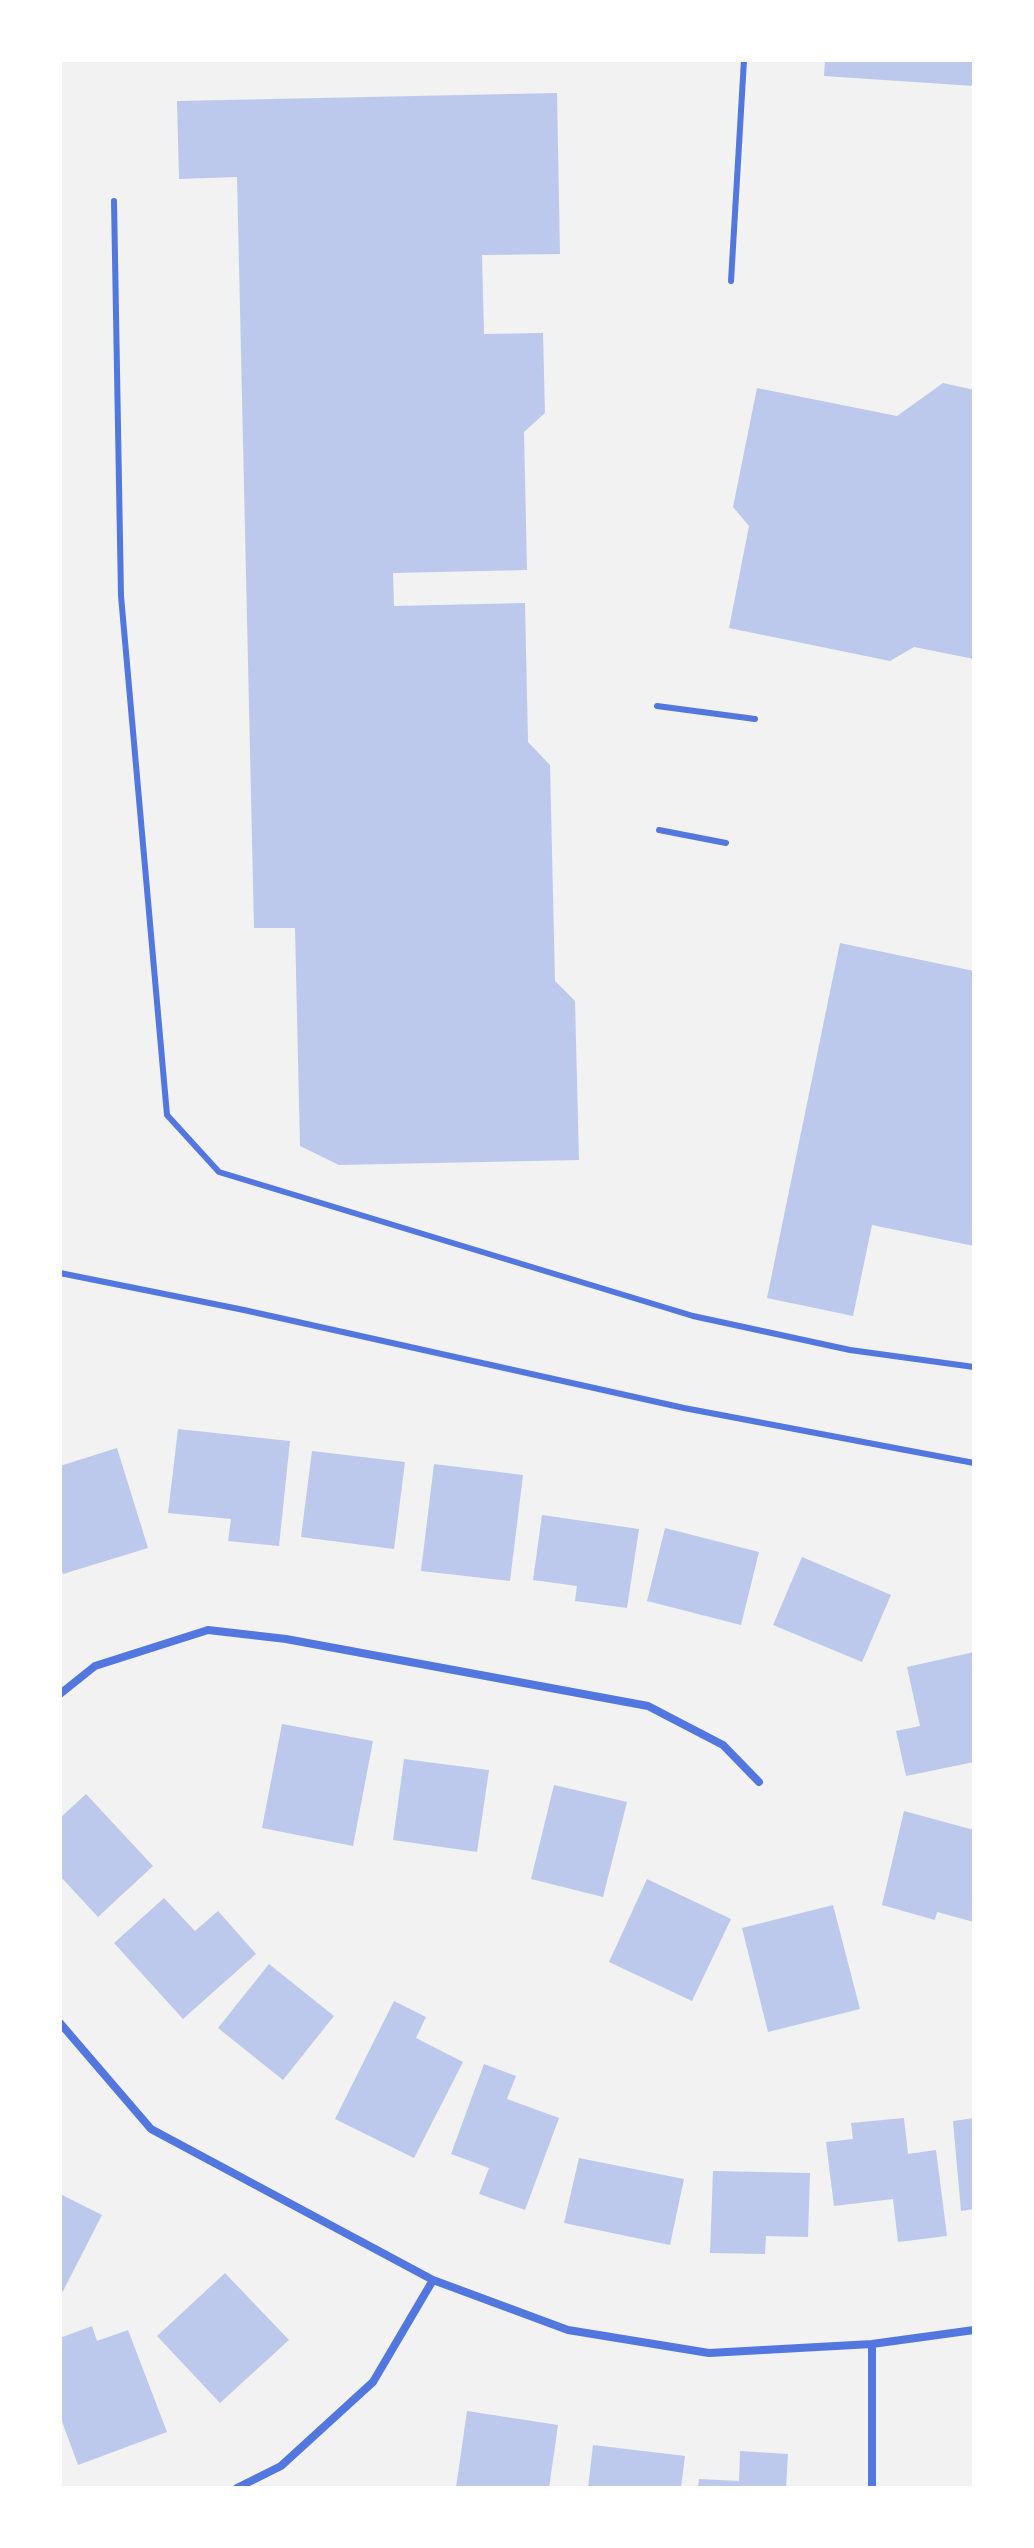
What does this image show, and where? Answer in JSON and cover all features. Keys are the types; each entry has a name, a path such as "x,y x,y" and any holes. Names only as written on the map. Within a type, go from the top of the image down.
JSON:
{"street":[{"path":"60,1694 95,1666 208,1630 286,1639 648,1706 723,1745 759,1782"},
{"path":"60,2023 151,2129 433,2280 568,2330 709,2353 872,2344 974,2330"},
{"path":"237,2488 281,2466 373,2382 433,2280"},
{"path":"872,2344 872,2488"}],"lane":[{"path":"731,281 744,60"},
{"path":"114,201 121,596 167,1115 219,1172 693,1316 850,1350 974,1367"},
{"path":"657,706 755,719"},
{"path":"659,830 726,843"},
{"path":"60,1273 244,1310 684,1408 974,1463"}],"building":[{"path":"825,60 974,60 974,86 824,76"},
{"path":"557,93 560,254 482,255 484,334 543,333 545,413 524,432 527,570 393,573 394,606 525,603 528,742 550,765 555,981 575,1001 579,1160 339,1165 300,1146 295,928 254,928 237,177 179,179 177,101"},
{"path":"943,383 974,390 974,659 914,647 890,661 729,628 749,526 733,507 757,388 897,416"},
{"path":"840,943 974,971 974,1246 872,1225 853,1316 767,1298"},
{"path":"178,1429 290,1441 279,1546 228,1541 231,1519 168,1513"},
{"path":"117,1448 148,1548 63,1574 60,1566 60,1466"},
{"path":"312,1451 405,1462 394,1549 301,1537"},
{"path":"434,1464 523,1475 510,1581 421,1571"},
{"path":"542,1515 639,1529 627,1608 575,1601 577,1586 533,1580"},
{"path":"665,1528 759,1552 741,1625 647,1601"},
{"path":"802,1557 891,1595 862,1662 773,1625"},
{"path":"974,1652 974,1762 906,1776 896,1731 920,1726 907,1667"},
{"path":"282,1724 373,1741 353,1846 262,1828"},
{"path":"404,1759 489,1770 477,1852 393,1840"},
{"path":"554,1785 627,1802 603,1897 531,1879"},
{"path":"86,1794 153,1866 98,1917 60,1876 60,1818"},
{"path":"904,1811 974,1830 974,1922 937,1912 935,1920 882,1905"},
{"path":"647,1879 731,1919 692,2001 609,1962"},
{"path":"164,1898 195,1931 218,1911 256,1954 183,2019 114,1943"},
{"path":"833,1905 860,2009 768,2032 742,1928"},
{"path":"269,1964 334,2016 283,2080 218,2028"},
{"path":"394,2001 426,2017 416,2038 463,2062 414,2158 335,2119"},
{"path":"484,2064 516,2076 507,2099 559,2118 525,2210 479,2194 489,2168 451,2154"},
{"path":"904,2118 908,2154 936,2150 947,2236 898,2242 893,2199 834,2206 826,2142 853,2139 851,2123"},
{"path":"974,2118 974,2209 961,2211 953,2121"},
{"path":"579,2158 684,2179 670,2245 564,2223"},
{"path":"713,2171 810,2173 808,2237 766,2236 765,2254 710,2253"},
{"path":"60,2194 102,2215 60,2297"},
{"path":"225,2273 289,2340 220,2403 157,2336"},
{"path":"92,2326 97,2341 128,2330 167,2432 78,2465 60,2416 60,2338"},
{"path":"467,2411 558,2425 549,2488 456,2488"},
{"path":"593,2445 685,2456 681,2488 588,2488"},
{"path":"740,2451 788,2454 786,2488 698,2488 699,2479 739,2481"}]}
